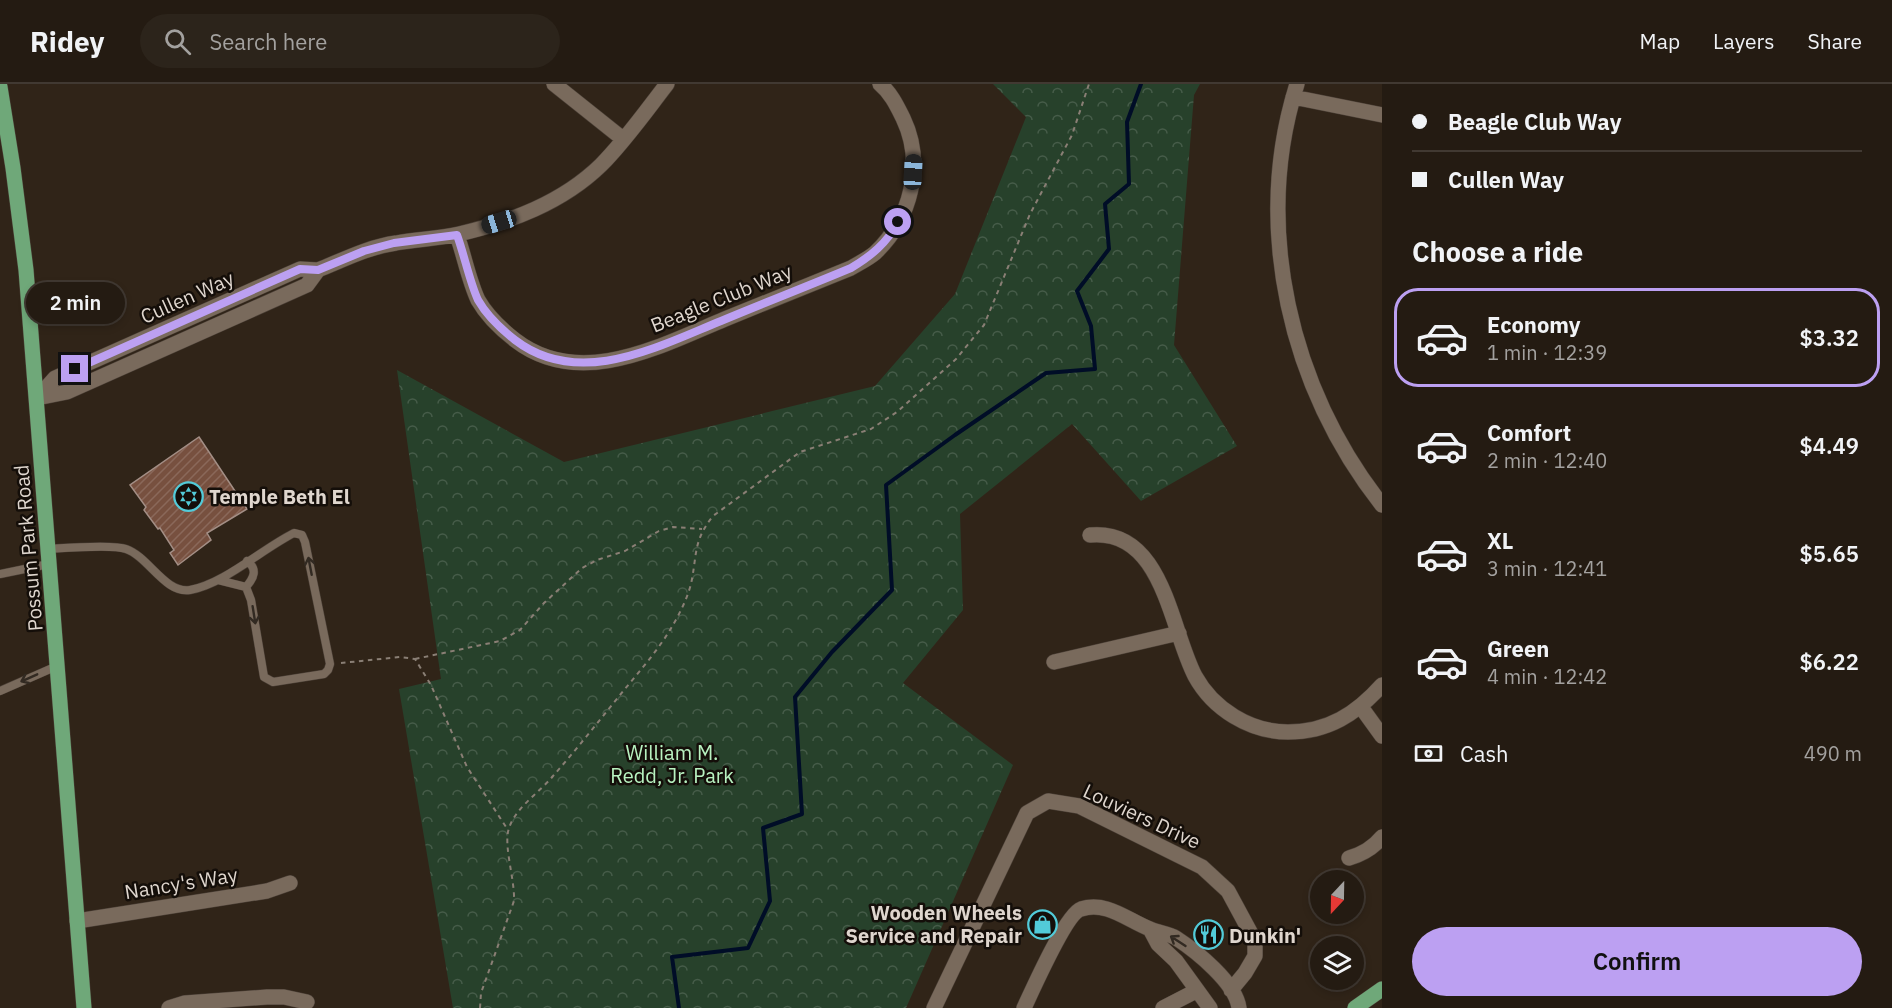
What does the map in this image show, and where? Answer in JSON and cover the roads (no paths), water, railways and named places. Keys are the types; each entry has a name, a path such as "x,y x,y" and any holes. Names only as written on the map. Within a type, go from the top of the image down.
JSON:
{"main road":[{"name":"Possum Park Road","path":"0,87 21,220 84,1008"},
{"path":"1355,1008 1382,989"}],"street":[{"path":"554,84 623,139"},
{"name":"Cullen Way","path":"37,399 67,392 307,285 318,270 364,251 394,243 457,235 520,216 550,203 575,187 601,165 667,84"},
{"name":"Beagle Club Way","path":"457,235 478,300 498,327 524,347 548,358 576,364 604,362 643,352 851,268 873,254 892,234 904,211 913,185 914,160 910,133 897,105 880,84"},
{"path":"1382,115 1295,91 1284,140 1279,194 1281,252 1298,346 1318,399 1347,456 1382,505"},
{"path":"1090,535 1109,535 1128,543 1141,554 1160,581 1189,662 1203,689 1224,710 1253,726 1282,732 1313,730 1328,726 1361,707 1382,685"},
{"path":"1054,662 1179,633"},
{"path":"1361,707 1382,736"},
{"name":"Louviers Drive","path":"934,1008 1027,813 1048,801 1079,806 1202,867 1228,891 1255,941 1254,956 1245,973 1231,990"},
{"path":"1349,858 1376,845 1382,837"},
{"name":"Nancy's Way","path":"77,921 267,891 290,883"},
{"path":"1024,1008 1062,931 1074,914 1081,909 1107,908 1150,929 1174,937 1203,959 1231,990 1238,1000 1239,1008"},
{"path":"1150,929 1158,944 1176,961 1210,1008"},
{"path":"1163,1008 1196,991"},
{"path":"169,1008 185,1003 267,997 284,997 307,1002"}],"lane":[{"path":"0,574 49,556 125,548 147,562 168,584 181,590 189,590 218,580 294,533 302,535 330,664 324,674 273,682 264,677 251,600 246,587"},
{"path":"246,587 254,579 255,572 247,561"},
{"path":"218,580 246,587"},
{"path":"0,691 58,666"}],"waterway":[{"path":"679,1008 672,957 748,948 770,901 763,828 802,814 795,697 832,652 892,590 886,485 1046,373 1095,369 1091,326 1077,291 1109,249 1105,204 1129,184 1127,122 1141,84"}],"place":[{"name":"Temple Beth El","path":"188,496"},
{"name":"Wooden Wheels Service and Repair","path":"1043,924"},
{"name":"Dunkin'","path":"1208,935"}],"park label":[{"name":"William M. Redd, Jr. Park","path":"672,764"}]}
